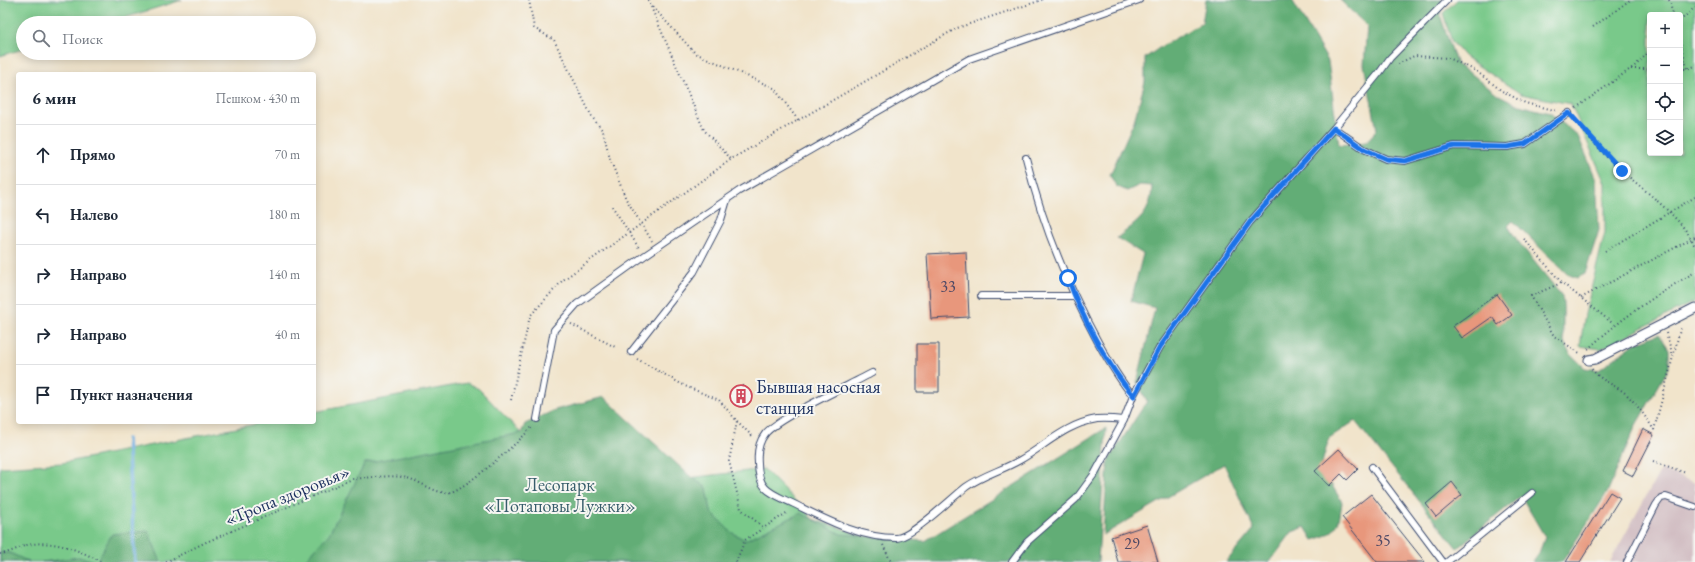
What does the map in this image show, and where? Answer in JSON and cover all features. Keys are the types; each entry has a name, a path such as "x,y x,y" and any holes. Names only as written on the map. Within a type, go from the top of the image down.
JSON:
{"street":[{"path":"1587,359 1595,359 1695,308"}],"lane":[{"path":"537,419 554,330 577,304 644,256 727,200 807,151 969,59 1139,0"},
{"path":"1012,562 1027,542 1076,499 1095,473 1124,420 1134,396 1160,347 1250,222 1334,128 1404,42 1447,0"},
{"path":"1334,128 1364,149 1386,159 1405,161 1454,146 1507,147 1525,144 1569,113"},
{"path":"1026,158 1036,200 1074,296 1120,380 1134,396"},
{"path":"632,354 694,272 721,220 727,200"},
{"path":"981,296 1074,296"},
{"path":"872,373 785,419 766,433 760,443 757,453 758,473 761,484 771,493 854,530 882,536 898,538 923,523 968,486 1020,460 1071,426 1097,419 1124,420"},
{"path":"1372,467 1443,562"},
{"path":"1447,562 1532,493"},
{"path":"1627,562 1661,498 1666,497 1695,507"}],"path":[{"path":"529,0 534,28 554,40 592,117 603,131 610,159 623,193 657,248"},
{"path":"649,0 704,130 731,159"},
{"path":"510,400 533,311 563,280 731,159 957,28 1042,0"},
{"path":"1593,27 1630,0"},
{"path":"1669,0 1673,12"},
{"path":"650,4 695,53 774,88 798,120"},
{"path":"1683,18 1695,7"},
{"path":"1682,48 1687,69"},
{"path":"1569,113 1631,69 1647,54"},
{"path":"1380,72 1414,56 1450,58 1476,71 1502,91 1525,103 1569,113 1622,171 1668,212 1692,238 1695,247"},
{"path":"1683,69 1695,66"},
{"path":"1631,69 1647,69"},
{"path":"1605,251 1695,197"},
{"path":"612,206 644,256"},
{"path":"1581,298 1695,237"},
{"path":"1524,239 1561,282 1616,326"},
{"path":"1587,359 1587,350 1616,326 1667,288 1695,272"},
{"path":"1561,282 1531,296 1554,336 1587,359 1593,370 1625,393 1640,407 1654,430 1684,314"},
{"path":"563,320 617,348"},
{"path":"1662,325 1673,356"},
{"path":"632,354 684,386 719,400 737,421 760,443"},
{"name":"«Тропа здоровья»","path":"166,562 204,543 352,479 378,477 411,479 440,492 451,492 487,468 532,428 537,419"},
{"path":"737,421 729,461 741,509 763,527"},
{"path":"1653,460 1686,473"},
{"path":"736,562 745,540 763,527 798,506"},
{"path":"882,536 881,542 891,562"},
{"path":"0,554 28,545 47,544 67,546 102,562"}],"shaded area":[{"path":"1661,469 1695,483 1695,562 1610,562"}],"green space":[{"path":"0,0 182,0 131,16 16,16 16,51 0,56"},
{"path":"1206,0 1292,0 1328,61 1339,145 1366,142 1377,130 1364,65 1367,26 1340,0 1442,0 1440,15 1457,65 1473,75 1495,93 1519,105 1550,113 1578,136 1596,179 1599,230 1585,274 1577,278 1567,274 1513,221 1508,226 1517,240 1562,296 1563,332 1566,346 1569,352 1585,368 1599,370 1634,344 1659,334 1669,349 1669,368 1636,425 1607,493 1562,562 1532,562 1539,553 1545,537 1521,496 1457,548 1355,421 1329,438 1321,467 1342,502 1340,517 1336,527 1328,534 1313,540 1305,527 1292,532 1270,562 1226,562 1254,529 1224,464 1103,535 1108,461 1147,401 1137,382 1155,308 1131,301 1143,254 1117,238 1137,222 1146,211 1151,196 1152,186 1140,185 1127,191 1116,186 1110,175 1134,121 1145,82 1145,58 1162,46 1202,23"},
{"path":"1457,0 1695,0 1695,301 1601,349 1580,346 1585,314 1605,232 1605,183 1571,104 1521,94 1465,57 1452,42 1443,13"},
{"name":"Лесопарк «Потаповы Лужки»","path":"467,383 479,389 521,433 706,562 0,562 0,467 62,463 256,424 316,424 316,412"},
{"path":"604,397 690,476 707,488 711,512 731,532 745,540 801,513 841,534 925,541 1106,428 1098,562 303,562 329,534 365,463 521,433 525,424 555,410"},
{"path":"764,469 813,519 863,536 869,562 712,562 679,479"},
{"path":"148,531 161,562 42,562 79,557 97,561 112,534"},
{"path":"0,553 10,553 29,562 0,562"}],"building":[{"path":"966,252 969,317 931,319 927,254"},
{"path":"1497,294 1512,315 1498,325 1492,317 1462,338 1453,326"},
{"path":"917,344 939,344 939,392 917,392"},
{"name":"Бывшая насосная станция","path":"742,385 752,395 740,407 730,397"},
{"path":"1643,429 1654,435 1633,476 1623,471"},
{"path":"1339,449 1358,469 1347,480 1341,474 1329,486 1315,471"},
{"path":"1452,482 1462,495 1436,517 1426,504"},
{"path":"1610,492 1620,498 1580,562 1566,562"},
{"path":"1371,494 1425,562 1377,562 1342,517"},
{"path":"1147,525 1158,562 1118,562 1111,537"}],"waterway":[{"path":"127,439 135,562"}],"place":[{"name":"Бывшая насосная станция","path":"741,396"}],"route":[{"path":"1068,278 1074,296 1120,380 1134,396 1160,347 1250,222 1334,128 1364,149 1386,159 1405,161 1454,146 1507,147 1525,144 1569,113 1600,149 1622,171"}]}
